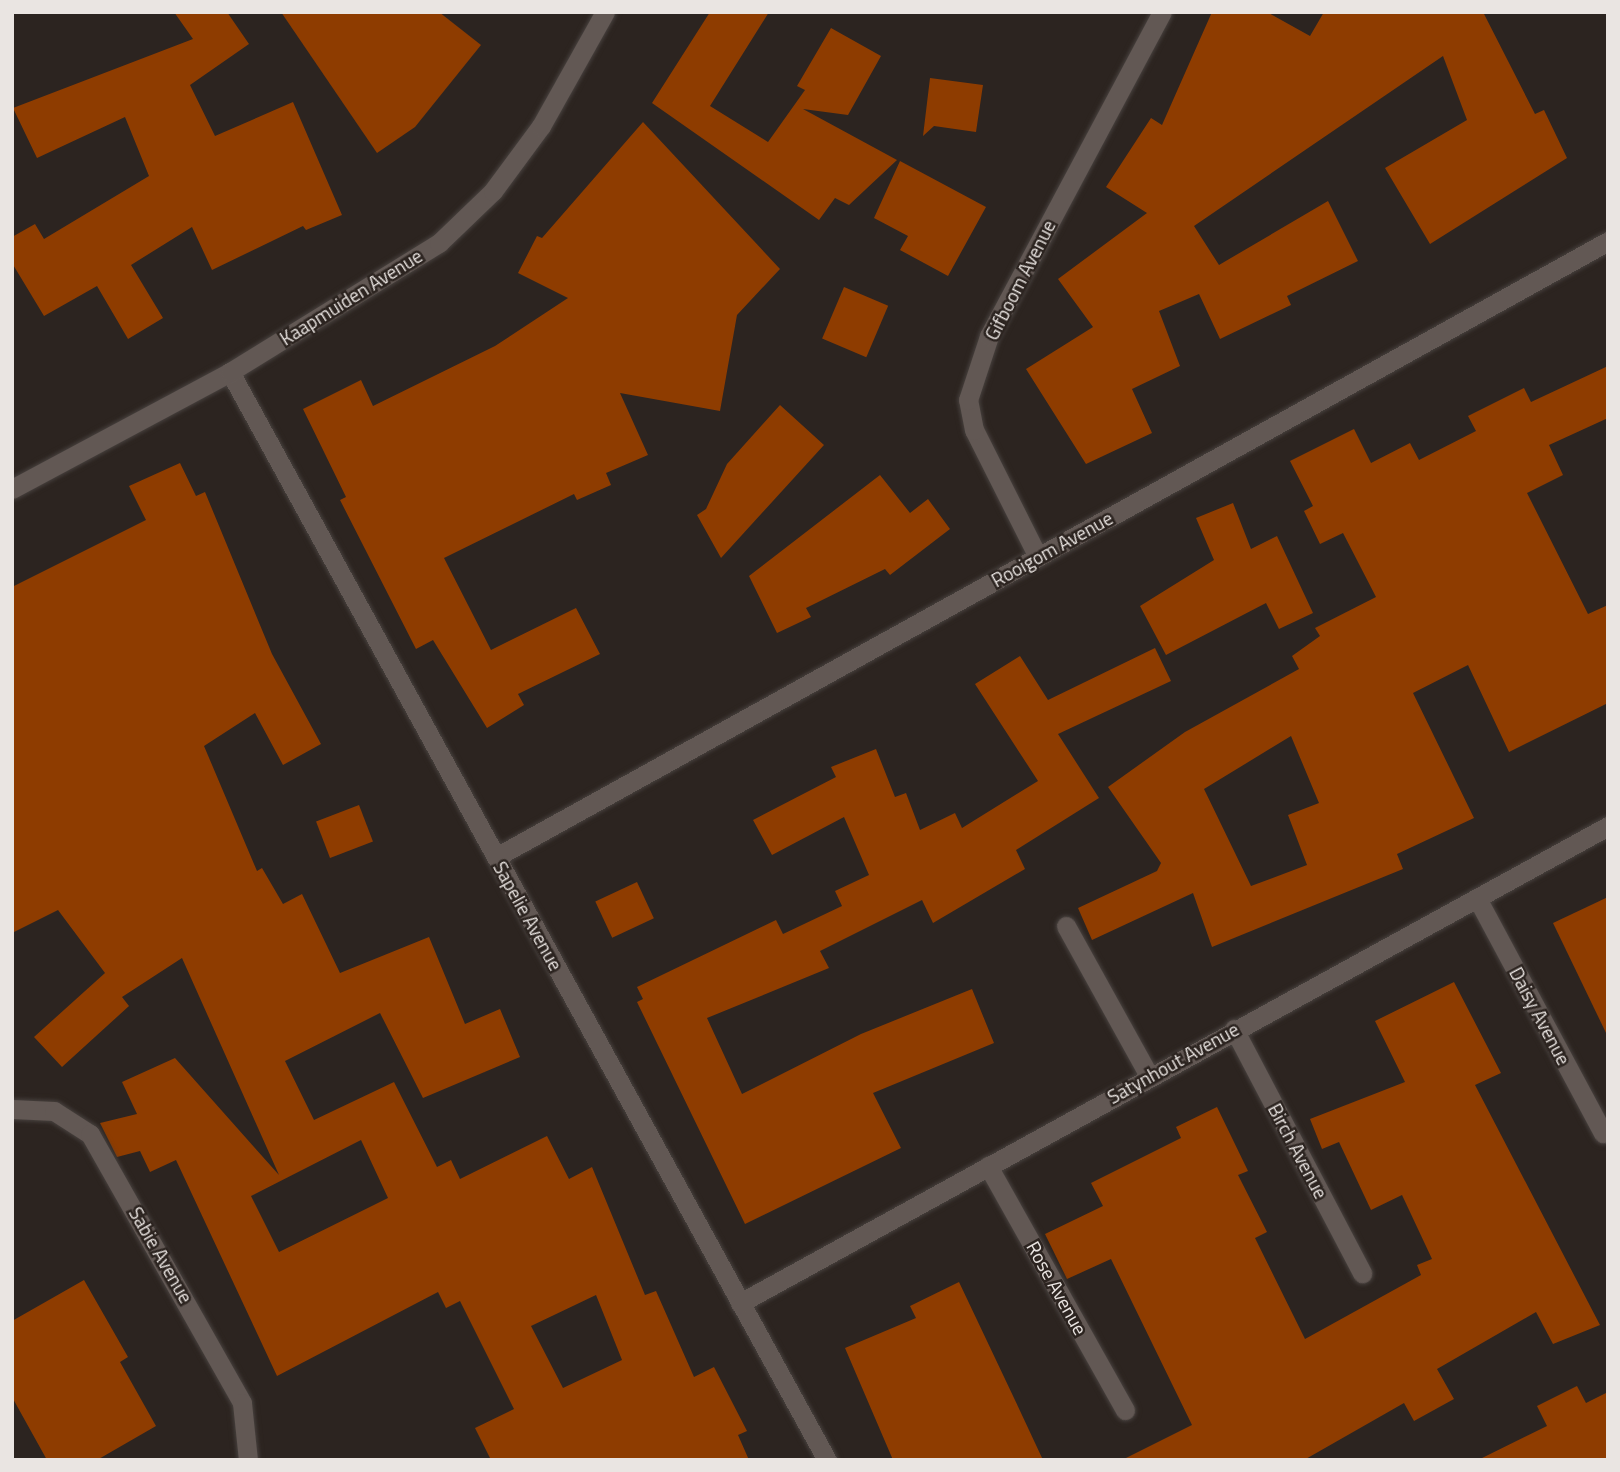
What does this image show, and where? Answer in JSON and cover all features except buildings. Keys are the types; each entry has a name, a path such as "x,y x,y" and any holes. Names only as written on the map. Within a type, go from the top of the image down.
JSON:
{"street":[{"name":"Kaapmuiden Avenue","path":"12,489 230,372 439,243 493,191 541,127 605,12"},
{"name":"Gifboom Avenue","path":"1038,557 974,430 968,400 989,336 1162,12"},
{"name":"Rooigom Avenue","path":"496,857 1608,241"},
{"name":"Sapelie Avenue","path":"230,372 827,1460"},
{"name":"Satynhout Avenue","path":"740,1303 1234,1029 1608,826"},
{"name":"Daisy Avenue","path":"1477,898 1603,1133"},
{"path":"1066,926 1149,1076"},
{"name":"Birch Avenue","path":"1234,1029 1362,1273"},
{"name":"Sabie Avenue","path":"12,1109 54,1111 90,1134 242,1403 248,1460"},
{"name":"Rose Avenue","path":"988,1166 1125,1410"}]}
